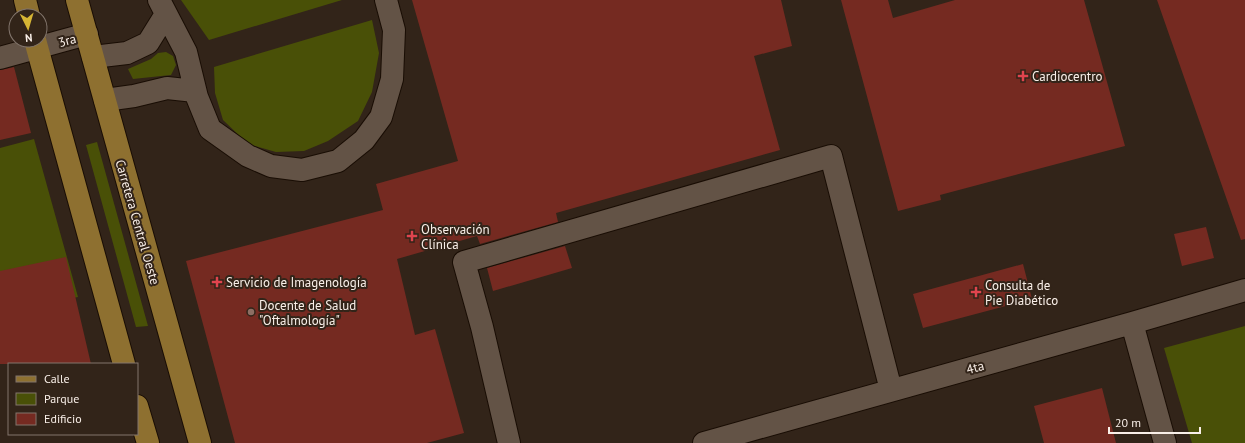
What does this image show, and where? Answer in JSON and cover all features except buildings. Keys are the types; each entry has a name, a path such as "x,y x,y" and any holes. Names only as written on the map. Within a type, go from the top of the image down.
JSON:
{"main road":[{"name":"Carretera Central Oeste","path":"78,0 104,100 200,443"},
{"path":"37,48 124,363"},
{"path":"138,409 148,443"}],"street":[{"path":"163,7 186,52 195,91 210,129 248,156 271,166 302,170 338,161 364,140 381,117 392,79 393,65 394,30 386,0"},
{"path":"93,57 127,53 148,43 163,7"},
{"name":"3ra","path":"48,42 87,34"},
{"name":"3ra","path":"0,58 26,48"},
{"path":"104,100 134,96 167,88 195,91"},
{"path":"509,443 482,327 464,262 831,156 890,390"},
{"name":"4ta","path":"704,443 890,390 1132,324 1245,290"},
{"path":"1132,324 1165,443"}],"green space":[{"path":"181,0 342,0 209,40"},
{"path":"372,20 379,53 372,92 358,121 328,141 304,151 276,152 248,144 223,120 215,93 214,67"},
{"path":"166,52 173,56 176,65 171,75 133,79 128,69 151,59 158,53"},
{"path":"34,139 78,297 0,312 0,148"},
{"path":"97,142 148,326 136,327 86,145"},
{"path":"1245,326 1245,443 1192,443 1164,348"}],"place":[{"name":"Cardiocentro","path":"1023,76"},
{"name":"Observación Clínica","path":"412,236"},
{"name":"Servicio de Imagenología","path":"217,282"},
{"name":"Consulta de Pie Diabético","path":"976,292"},
{"name":"Docente de Salud \"Oftalmología\"","path":"251,312"}]}
